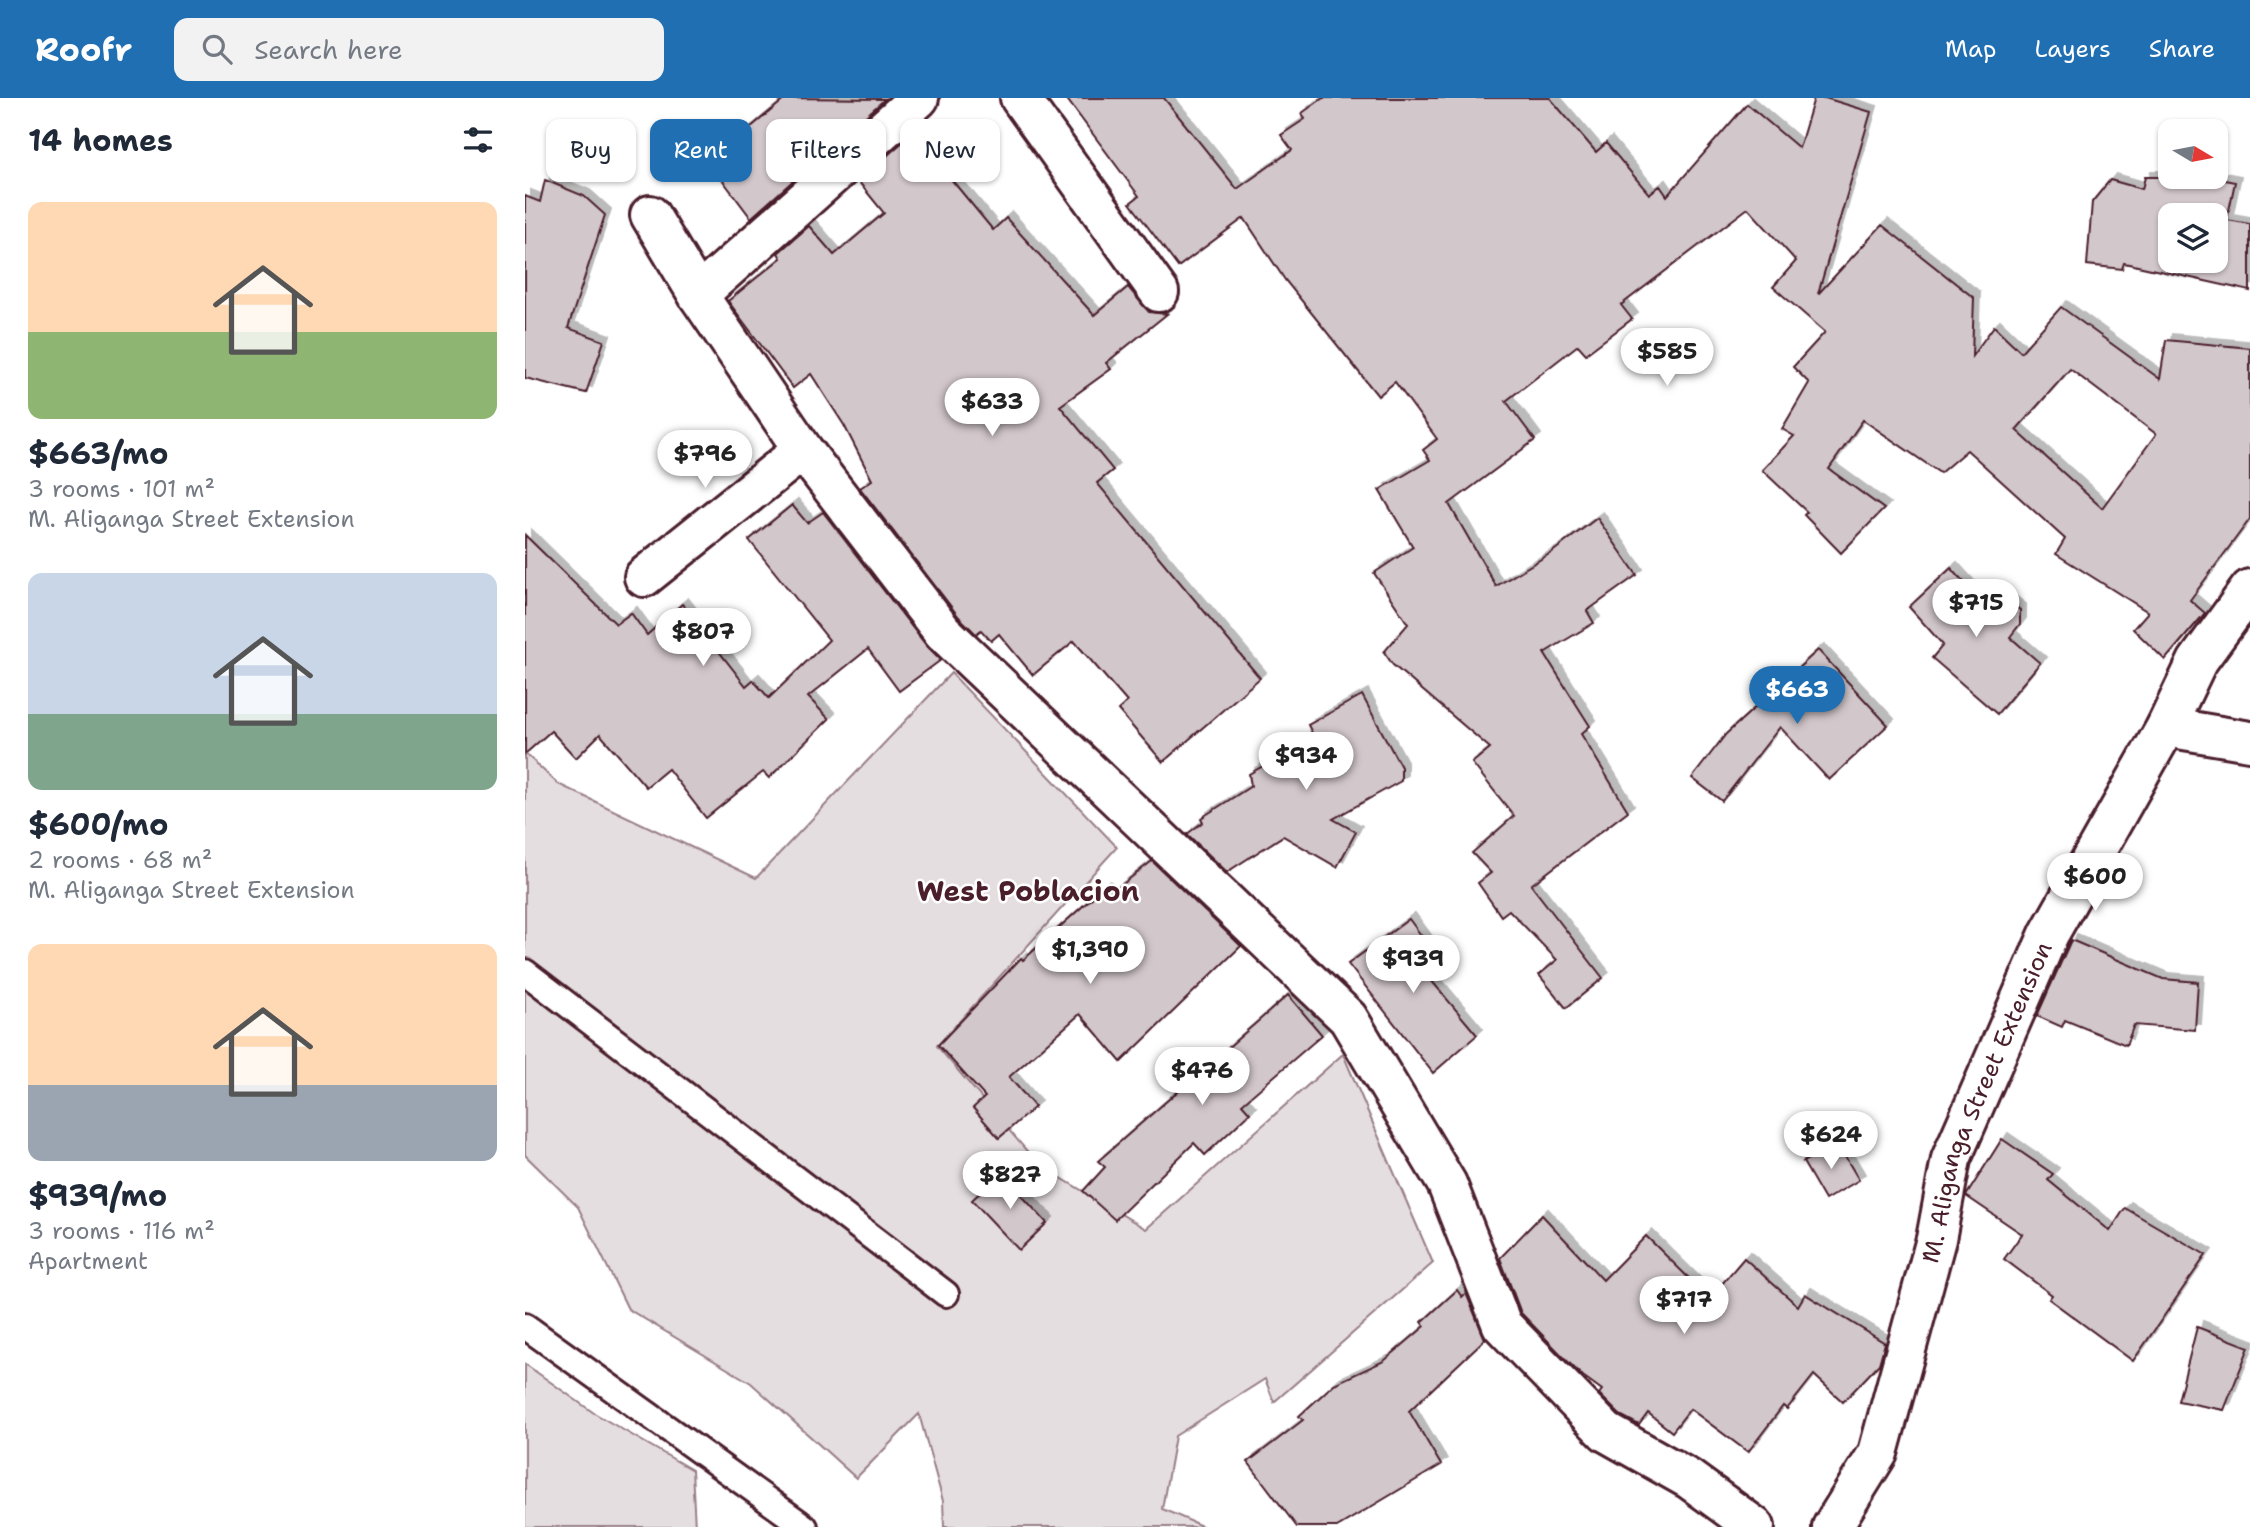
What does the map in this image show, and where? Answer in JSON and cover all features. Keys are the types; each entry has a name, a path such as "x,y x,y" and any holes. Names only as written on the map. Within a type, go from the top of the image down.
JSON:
{"street":[{"path":"698,295 919,98"},
{"path":"1020,98 1159,292"},
{"path":"650,215 698,295 803,450 943,632 1348,1017 1447,1184 1502,1325 1606,1432 1689,1479 1755,1527"},
{"path":"644,577 803,450"},
{"name":"M. Aliganga Street Extension","path":"1832,1527 1878,1453 1936,1238 1951,1159 2049,934 2166,727 2197,662 2250,589"},
{"path":"2166,727 2250,741"}],"lane":[{"path":"525,972 946,1294"},
{"path":"525,1326 805,1527"}],"shaded area":[{"path":"951,673 1117,847 937,1046 1038,1164 1146,1229 1343,1054 1433,1263 1274,1402 1265,1379 1175,1436 1162,1509 1204,1527 944,1527 943,1501 919,1414 856,1478 751,1383 628,1309 578,1207 525,1155 525,753 558,784 756,878"},
{"path":"525,1364 594,1413 692,1470 695,1527 525,1527"}],"building":[{"path":"786,98 885,99 862,119 766,119 766,182 792,182 751,218 724,182 752,182 752,126"},
{"path":"1066,98 1164,98 1237,189 1292,150 1281,135 1305,119 1302,113 1323,98 1550,98 1596,152 1606,143 1649,194 1660,186 1667,196 1747,104 1799,148 1814,98 1825,98 1871,112 1818,294 1882,225 1974,298 1972,356 1994,326 2021,352 2061,307 2160,379 2166,340 2250,348 2250,519 2190,600 2205,613 2165,660 2133,629 2148,612 2056,554 2065,539 1967,450 1940,473 1863,420 1829,469 1884,509 1841,553 1804,515 1807,512 1762,470 1794,436 1782,429 1809,383 1793,367 1825,332 1773,287 1796,261 1748,208 1621,305 1632,319 1586,354 1578,345 1506,401 1535,440 1449,504 1496,586 1551,553 1597,518 1637,575 1587,611 1594,623 1544,653 1590,726 1581,734 1628,811 1531,885 1603,978 1566,1008 1539,975 1557,960 1509,910 1501,916 1478,883 1491,873 1472,853 1514,816 1472,763 1490,748 1393,665 1384,652 1408,624 1374,573 1413,547 1379,490 1430,460 1423,450 1437,439 1395,382 1378,396 1285,280 1244,218 1178,267 1130,203 1139,196","holes":["2070,369 2156,434 2102,508 2016,430"]},
{"path":"900,144 900,182 953,182 993,230 1006,218 1094,315 1128,287 1149,312 1167,314 1106,363 1111,369 1060,406 1113,470 1097,483 1260,678 1163,762 1118,710 1127,702 1074,641 1033,675 999,634 991,641 981,630 976,634 959,617 860,488 872,480 844,425 811,374 793,388 728,301 781,258 778,253 809,226 834,255 884,213 859,182 886,182 886,157"},
{"path":"2145,177 2158,177 2158,189 2228,189 2228,181 2235,182 2228,215 2228,203 2158,203 2158,271 2124,263 2122,269 2087,265 2092,202 2110,180 2142,189"},
{"path":"545,180 584,196 605,215 568,328 604,341 586,393 525,378 525,196 540,202"},
{"path":"2228,220 2250,224 2250,291 2169,273 2228,273"},
{"path":"792,505 807,523 823,512 926,645 941,660 899,691 868,649 808,697 829,719 769,778 763,772 706,818 668,769 646,787 600,734 576,758 551,731 525,754 525,535 616,624 631,613 647,635 682,604 746,686 753,680 769,698 829,640 749,540"},
{"path":"1951,568 1982,602 1992,589 2020,610 2020,624 2010,637 2040,663 1997,714 1932,658 1943,645 1909,607"},
{"path":"1818,650 1888,725 1829,780 1780,727 1722,801 1692,778 1726,734"},
{"path":"1362,695 1401,767 1401,781 1333,819 1356,832 1337,867 1283,836 1227,872 1187,834 1203,822 1201,818 1251,786 1249,774 1314,737 1308,725"},
{"path":"1152,861 1241,946 1121,1062 1080,1014 1009,1077 1035,1107 999,1138 973,1108 985,1097 938,1045 1021,958 1023,960 1104,887 1110,894"},
{"path":"1409,919 1440,961 1425,973 1477,1035 1433,1073 1348,964"},
{"path":"2071,940 2163,979 2198,982 2195,1030 2134,1025 2126,1045 2065,1020 2062,1027 2037,1016"},
{"path":"1288,995 1322,1035 1242,1104 1250,1113 1205,1155 1194,1143 1115,1220 1083,1191 1105,1167 1098,1161"},
{"path":"2002,1139 2053,1174 2048,1180 2110,1231 2125,1208 2206,1255 2133,1361 2049,1299 2052,1295 2004,1259 2022,1234 1966,1196"},
{"path":"1837,1143 1859,1180 1825,1200 1803,1162"},
{"path":"1001,1173 1047,1223 1019,1250 972,1200"},
{"path":"1542,1215 1603,1280 1646,1236 1707,1296 1713,1290 1715,1292 1744,1258 1798,1306 1805,1294 1885,1343 1879,1364 1843,1402 1814,1375 1787,1409 1783,1406 1748,1452 1690,1409 1672,1432 1648,1413 1639,1425 1620,1415 1599,1394 1602,1390 1580,1374 1521,1313 1500,1258"},
{"path":"1457,1290 1462,1297 1466,1293 1485,1339 1409,1411 1441,1465 1337,1527 1297,1527 1248,1462 1303,1420 1299,1416 1334,1384 1384,1361 1425,1326 1422,1322"},
{"path":"2197,1327 2249,1347 2224,1410 2178,1401"}],"district":[{"name":"West Poblacion","path":"1028,891"}]}
